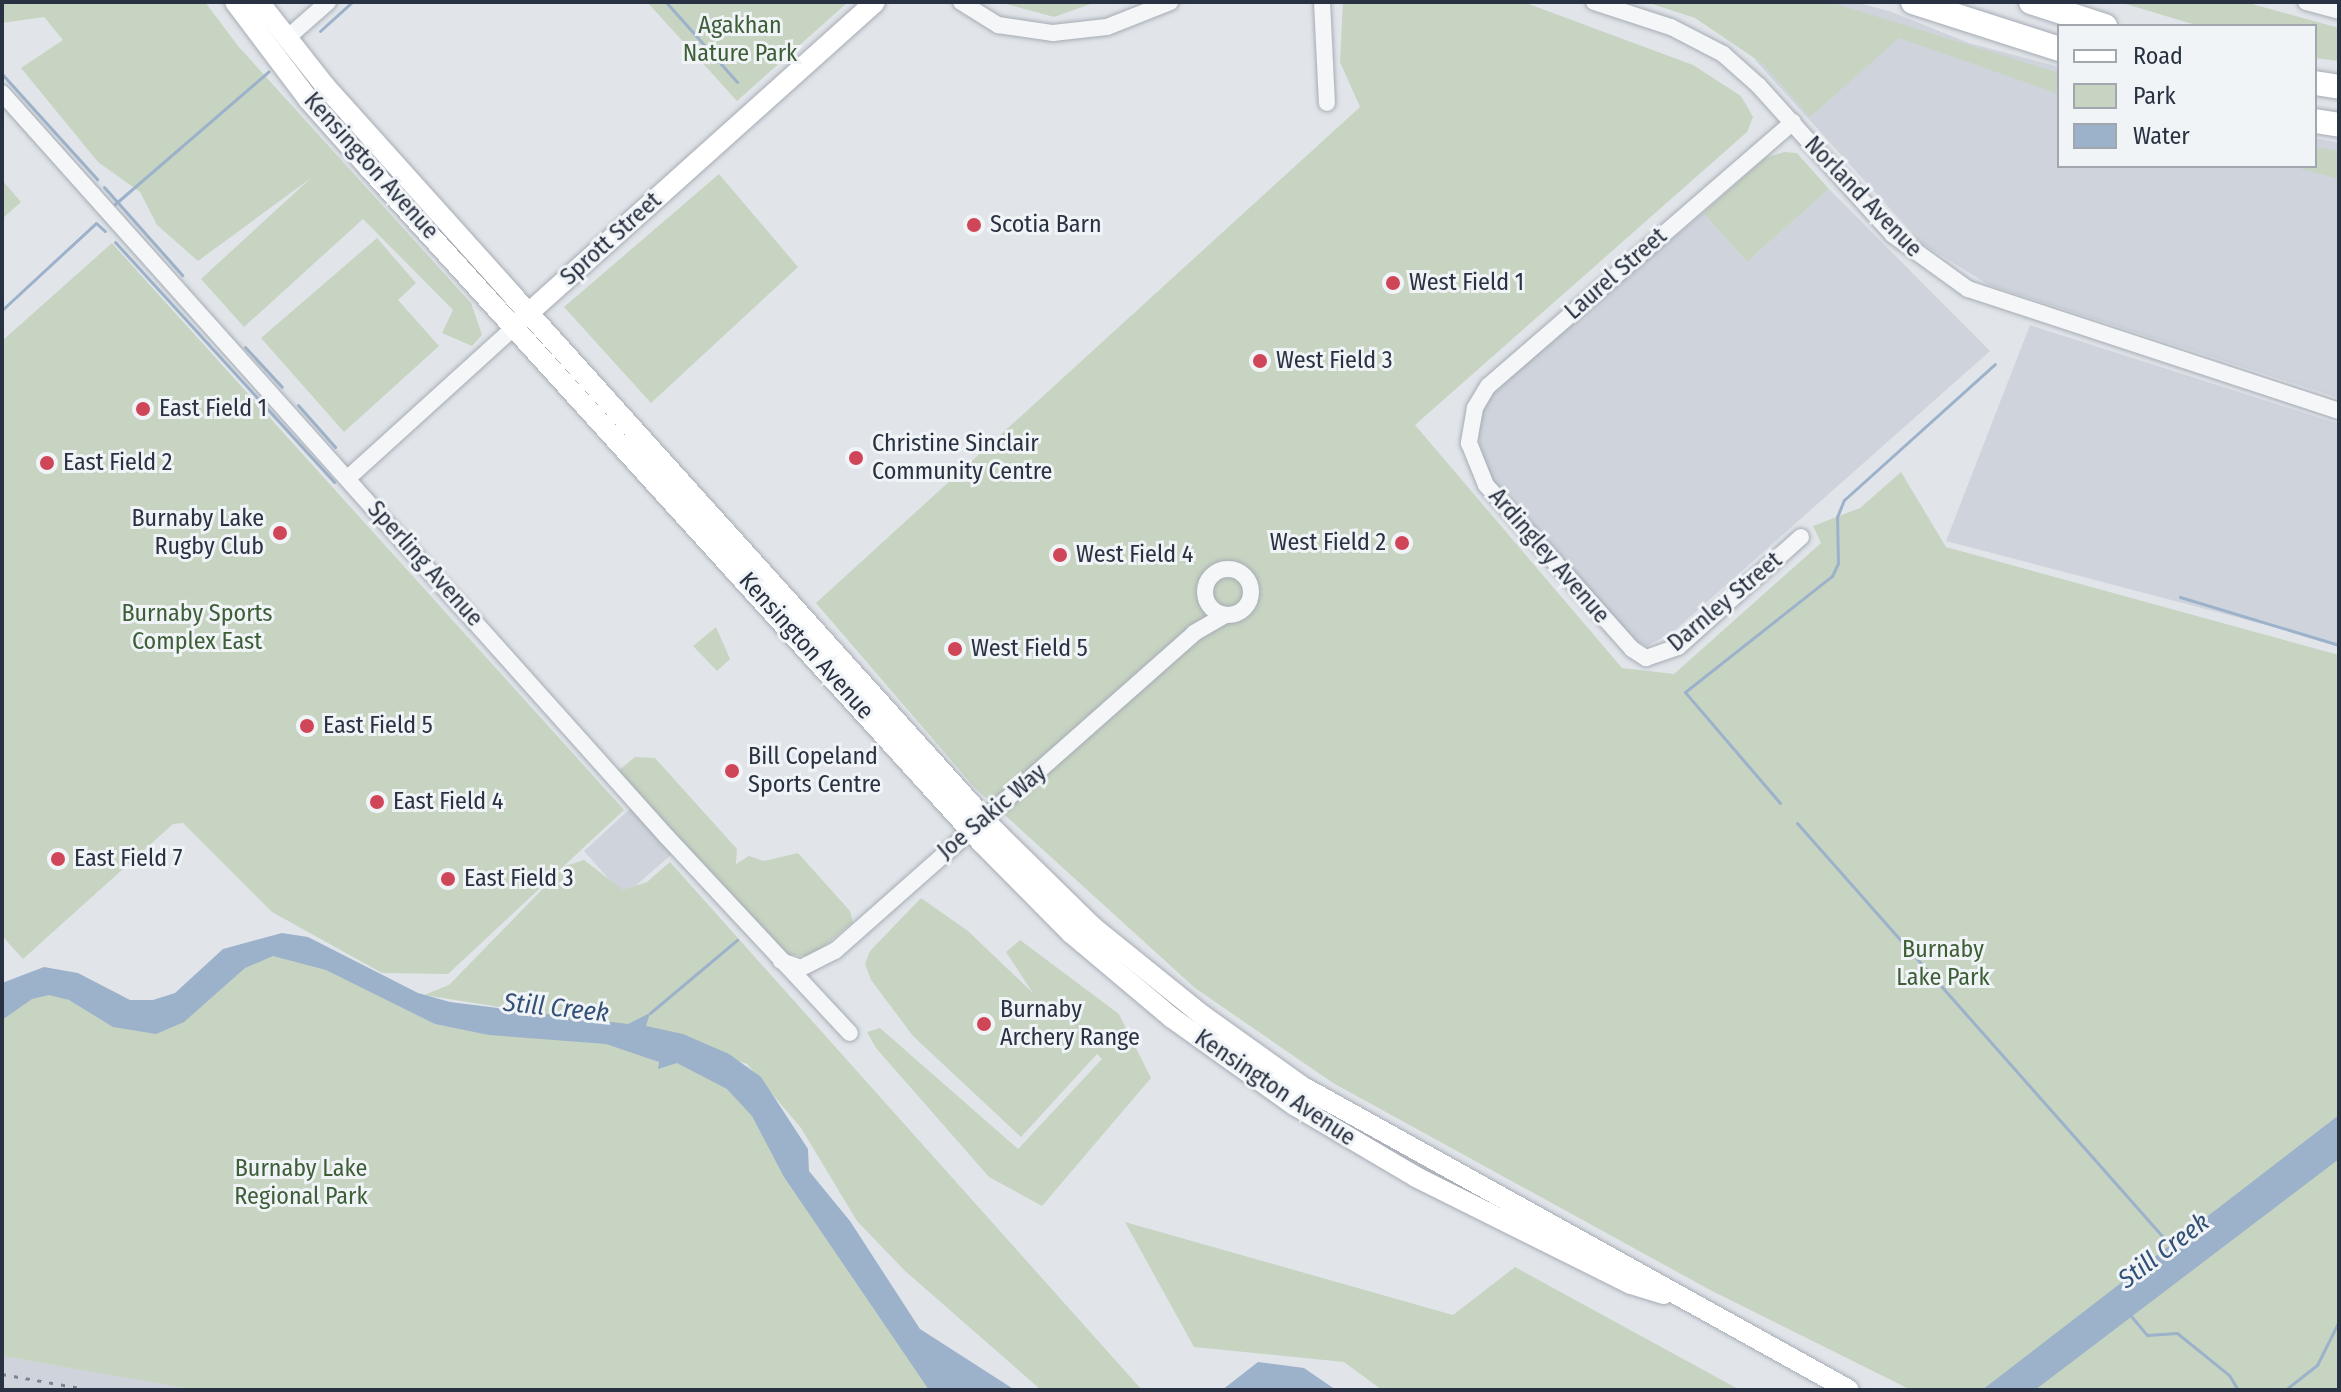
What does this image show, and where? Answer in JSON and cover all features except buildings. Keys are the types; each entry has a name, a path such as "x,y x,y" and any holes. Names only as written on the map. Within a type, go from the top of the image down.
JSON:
{"highway":[{"path":"1913,2 2057,48"},
{"path":"2031,2 2099,24"},
{"path":"2317,83 2339,87"},
{"path":"2317,121 2339,125"}],"main road":[{"name":"Kensington Avenue","path":"235,2 278,44 359,157 524,318 976,822 1093,927 1202,1015 1303,1087 1632,1265 1675,1297 1849,1390"},
{"name":"Kensington Avenue","path":"259,2 278,44"},
{"name":"Sprott Street","path":"524,318 875,2"}],"street":[{"path":"278,44 328,2"},
{"path":"961,2 998,25 1053,33 1107,27 1170,2"},
{"path":"1322,2 1327,103"},
{"name":"Norland Avenue","path":"1594,2 1707,44 1748,75 1901,243 1968,289 2339,411"},
{"path":"2306,2 2339,11"},
{"name":"Sperling Avenue","path":"2,93 780,961 850,1033"},
{"name":"Laurel Street","path":"1469,443 1475,408 1488,386 1793,122"},
{"name":"Sprott Street","path":"348,478 524,318"},
{"name":"Ardingley Avenue","path":"1469,443 1486,485 1632,649 1646,658"},
{"name":"Darnley Street","path":"1646,658 1678,647 1801,537"},
{"name":"Joe Sakic Way","path":"780,961 801,968 835,951 976,822 1194,633 1225,615 1237,615 1248,605 1252,590 1245,576 1232,569 1217,572 1207,583 1194,633"},
{"path":"1205,597 1212,609 1225,615"}],"shaded area":[{"path":"1822,2 1854,2 1889,11 1969,43 2057,66 2057,168 2317,168 2317,138 2339,143 2339,398 1989,285 1921,243 1755,60"},
{"path":"1829,189 1990,351 1673,632 1647,646 1626,637 1484,473 1477,424 1494,389 1703,213 1747,262"},
{"path":"2030,325 2339,424 2339,644 1946,541"},
{"path":"632,807 673,853 624,896 584,851"},
{"path":"2,1356 96,1372 196,1390 2,1390"}],"green space":[{"path":"2,2 205,2 238,46 471,303 482,335 472,346 442,333 453,310 363,219 244,327 201,279 311,178 198,261 157,225 140,192 98,162 21,68 63,40 44,17 2,23"},
{"name":"Agakhan Nature Park","path":"647,2 848,2 737,101"},
{"path":"998,2 1096,2 1054,17"},
{"name":"Burnaby Lake Park","path":"1343,2 1523,2 1693,65 1741,96 1753,117 1747,132 1415,425 1622,668 1674,674 1821,543 1813,526 1860,508 1901,472 1946,547 2339,655 2339,1390 1911,1390 1712,1291 1333,1083 1195,988 975,788 816,603 1360,107 1340,62"},
{"path":"1646,2 1830,2 2057,72 2057,93 1899,38 1810,117 1763,64 1695,18"},
{"path":"2119,2 2245,2 2339,28 2339,61 2317,58 2317,24 2192,24"},
{"path":"2317,147 2339,151 2339,179 2298,168 2317,168"},
{"path":"1784,152 1797,153 1829,189 1747,262 1703,213 1765,158"},
{"path":"719,174 798,267 651,403 564,307"},
{"path":"2,180 21,202 2,219"},
{"path":"377,238 416,283 398,300 439,346 344,432 261,338"},
{"name":"Burnaby Sports Complex East","path":"112,243 624,810 448,974 382,973 272,912 183,823 173,824 23,959 2,936 2,341"},
{"path":"716,627 730,659 717,671 693,646"},
{"path":"635,757 655,758 737,849 736,864 749,856 764,861 798,853 850,911 853,922 811,957 785,954 618,771"},
{"path":"584,860 623,890 647,882 670,862 1142,1390 1041,1390 904,1270 857,1221 801,1128 747,1064 661,1033 424,995 449,985 565,866"},
{"path":"921,898 968,931 1033,993 1006,952 1020,940 1119,1014 1151,1078 1042,1206 989,1177 876,1048 867,1032 880,1028 1018,1149 1102,1059 1097,1054 1021,1137 913,1036 871,980 865,964 870,951"},
{"name":"Burnaby Lake Regional Park","path":"278,951 337,971 445,1022 575,1035 710,1067 767,1125 956,1390 196,1390 2,1356 2,1010 44,991 128,1022"},
{"path":"1125,1222 1453,1315 1515,1267 1740,1390 1382,1390 1344,1362 1194,1347"}],"water":[{"path":"282,933 308,937 418,993 450,1002 628,1024 650,1013 646,1026 683,1034 729,1054 761,1077 808,1149 809,1171 850,1221 920,1329 1015,1390 929,1390 784,1177 752,1116 727,1089 677,1063 658,1069 659,1062 606,1044 489,1035 435,1024 326,970 273,956 245,968 184,1022 156,1034 113,1027 69,1000 49,995 32,999 2,1020 2,983 44,967 78,973 130,1000 153,1000 175,993 223,949"},
{"name":"Still Creek","path":"2339,1115 2339,1159 2035,1390 1982,1390"},
{"path":"1258,1362 1304,1368 1336,1390 1222,1390"}],"waterway":[{"path":"320,31 352,2"},
{"path":"666,2 737,82"},
{"path":"115,204 269,71"},
{"path":"2,74 97,179"},
{"path":"104,187 182,275"},
{"path":"2,310 96,223 105,231"},
{"path":"115,242 334,482"},
{"path":"245,347 282,387"},
{"path":"1780,803 1685,692 1832,576 1838,563 1837,517 1844,500 1995,364"},
{"path":"298,405 335,447"},
{"path":"2180,597 2339,645"},
{"name":"Still Creek","path":"1797,823 2171,1246"},
{"path":"650,1013 737,940"},
{"path":"2131,1316 2147,1335 2177,1333 2229,1375 2238,1390"},
{"path":"2285,1390 2317,1365 2339,1321"}],"railway":[{"path":"2,1374 92,1390"}],"place":[{"name":"Scotia Barn","path":"974,225"},
{"name":"West Field 1","path":"1393,283"},
{"name":"West Field 3","path":"1260,361"},
{"name":"East Field 1","path":"143,409"},
{"name":"Christine Sinclair Community Centre","path":"856,458"},
{"name":"East Field 2","path":"47,463"},
{"name":"Burnaby Lake Rugby Club","path":"280,533"},
{"name":"West Field 2","path":"1402,543"},
{"name":"West Field 4","path":"1060,555"},
{"name":"West Field 5","path":"955,649"},
{"name":"East Field 5","path":"307,726"},
{"name":"Bill Copeland Sports Centre","path":"732,771"},
{"name":"East Field 4","path":"377,802"},
{"name":"East Field 7","path":"58,859"},
{"name":"East Field 3","path":"448,879"},
{"name":"Burnaby Archery Range","path":"984,1024"}]}
